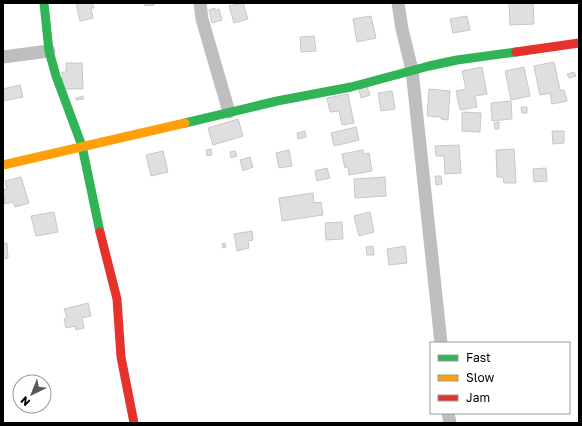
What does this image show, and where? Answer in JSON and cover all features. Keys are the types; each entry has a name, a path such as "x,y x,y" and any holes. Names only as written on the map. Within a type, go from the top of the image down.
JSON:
{"street":[{"path":"44,3 49,51 56,76 82,146 98,224 117,299 121,357 134,423"},
{"path":"200,3 202,18 229,112"},
{"path":"398,3 402,29 412,70 441,342"},
{"path":"3,165 277,101 351,87 412,70 457,60 579,43"},
{"path":"3,57 49,51"}],"building":[{"path":"76,3 92,3 94,8 91,8 93,18 80,21"},
{"path":"144,3 154,3 154,5 145,6"},
{"path":"243,3 248,19 234,23 229,6"},
{"path":"509,3 533,3 534,24 510,25"},
{"path":"215,8 215,11 219,9 222,20 212,23 209,10"},
{"path":"371,16 376,38 357,42 353,19"},
{"path":"467,16 470,30 453,33 450,19"},
{"path":"314,36 316,51 301,52 300,37"},
{"path":"554,62 560,90 564,90 567,101 552,104 550,93 540,95 534,66"},
{"path":"66,63 82,63 83,89 63,89 62,72 66,72"},
{"path":"482,67 487,94 475,96 477,107 460,110 456,91 466,89 462,71"},
{"path":"524,67 530,96 511,100 505,71"},
{"path":"574,72 576,76 569,78 567,74"},
{"path":"20,85 23,97 3,101 3,89"},
{"path":"367,87 370,95 361,98 359,89"},
{"path":"429,89 450,91 448,120 441,119 441,117 427,116"},
{"path":"392,91 395,109 381,111 378,93"},
{"path":"348,94 354,123 342,125 339,111 330,112 327,98"},
{"path":"83,96 84,99 76,100 76,98"},
{"path":"511,101 512,119 492,121 491,103"},
{"path":"521,107 527,107 527,113 522,113"},
{"path":"462,112 481,113 480,132 462,131"},
{"path":"238,119 243,136 213,145 208,128"},
{"path":"499,122 499,129 495,129 494,123"},
{"path":"356,127 359,140 334,146 331,133"},
{"path":"305,131 306,137 298,139 297,133"},
{"path":"552,131 564,131 564,143 553,144"},
{"path":"459,145 461,173 445,174 444,156 436,156 435,146"},
{"path":"211,149 212,155 207,156 206,150"},
{"path":"514,149 516,183 504,183 503,177 497,177 496,150"},
{"path":"289,150 292,166 279,168 276,153"},
{"path":"363,150 363,154 369,153 372,171 349,175 348,167 345,168 342,154"},
{"path":"163,151 168,172 151,176 146,155"},
{"path":"235,151 237,156 231,158 230,152"},
{"path":"250,157 253,167 243,171 240,160"},
{"path":"327,168 330,178 317,181 315,171"},
{"path":"546,168 547,181 534,182 533,169"},
{"path":"435,176 441,176 442,184 436,185"},
{"path":"21,177 29,203 15,207 13,202 5,204 3,190 7,189 5,181"},
{"path":"385,177 386,196 355,198 354,179"},
{"path":"313,193 314,203 321,202 323,215 282,221 279,198"},
{"path":"54,212 58,232 36,236 31,216"},
{"path":"370,212 374,232 359,236 354,216"},
{"path":"342,222 343,239 326,240 325,223"},
{"path":"252,231 253,240 248,241 249,248 237,251 234,234"},
{"path":"3,243 7,243 8,258 3,259"},
{"path":"225,243 226,247 223,248 222,244"},
{"path":"373,246 374,255 367,255 366,247"},
{"path":"405,246 407,263 389,265 387,249"},
{"path":"88,303 91,316 82,318 84,328 76,330 75,326 66,328 64,319 67,318 64,309"}],"traffic: fast":[{"path":"44,3 49,51 56,76 82,146 100,232"},
{"path":"185,123 277,101 351,87 429,66 457,60 516,52"}],"traffic: slow":[{"path":"3,165 185,123"}],"traffic: jam":[{"path":"516,52 579,43"},
{"path":"100,232 117,299 121,357 134,423"}]}
